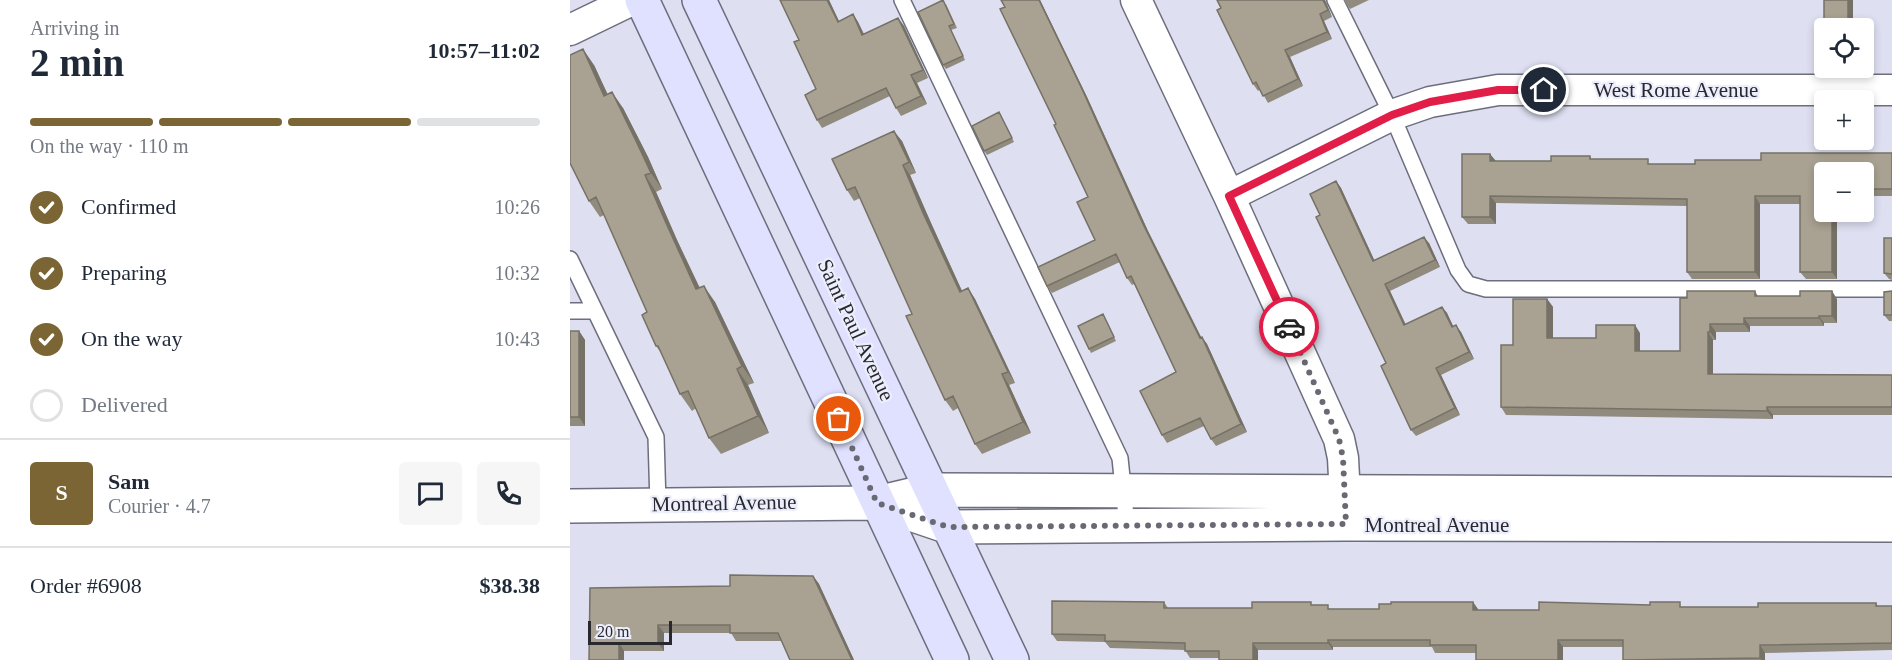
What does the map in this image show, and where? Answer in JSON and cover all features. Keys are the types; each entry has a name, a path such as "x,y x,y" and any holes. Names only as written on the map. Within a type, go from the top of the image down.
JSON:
{"main road":[{"path":"642,0 952,660"},
{"name":"Saint Paul Avenue","path":"699,0 1012,660"}],"street":[{"path":"570,30 632,0"},
{"path":"1136,0 1229,196 1339,439 1346,524"},
{"name":"West Rome Avenue","path":"1229,196 1392,115 1430,102 1498,90 1892,90"},
{"name":"Montreal Avenue","path":"570,506 877,503 932,490 1892,494"},
{"name":"Montreal Avenue","path":"877,503 948,527 1346,524 1892,525"}],"lane":[{"path":"902,0 1120,458 1127,526"},
{"path":"1335,0 1392,115 1458,270 1468,284 1486,289 1892,289"},
{"path":"570,259 656,437 658,504"},
{"path":"570,311 595,311"}],"building":[{"path":"780,0 827,0 838,22 853,14 862,35 898,18 923,70 911,75 921,96 896,108 886,88 817,120 805,95 816,89 794,42 799,40"},
{"path":"943,0 954,24 949,26 963,56 943,65 918,12"},
{"path":"1001,0 1039,0 1143,224 1200,338 1202,337 1241,424 1211,439 1200,418 1162,435 1140,391 1176,372 1131,276 1127,278 1116,254 1047,286 1038,267 1095,240 1077,202 1088,197 1054,125 1056,124 1000,9 1005,7"},
{"path":"1217,0 1323,0 1328,10 1320,14 1327,32 1285,50 1298,79 1263,96 1256,82 1253,84 1217,10 1221,8"},
{"path":"1824,0 1848,0 1848,18 1824,18"},
{"path":"583,49 604,96 612,92 651,173 645,175 696,289 704,286 742,366 737,369 758,416 709,438 688,391 680,394 656,346 642,315 647,312 596,197 589,201 570,163 570,55"},
{"path":"999,112 1012,138 984,151 972,126"},
{"path":"894,131 909,162 903,165 923,213 960,292 968,288 993,340 1008,372 1002,374 1023,422 975,444 953,396 945,400 906,316 912,314 855,187 847,190 832,159"},
{"path":"1761,153 1892,153 1892,189 1874,189 1874,162 1814,162 1814,222 1832,222 1832,272 1800,272 1800,196 1755,196 1755,272 1687,272 1687,199 1490,196 1490,217 1462,217 1462,154 1490,154 1490,161 1551,161 1551,156 1648,159 1648,164 1695,164 1695,160 1761,160"},
{"path":"1336,181 1373,261 1424,237 1435,260 1385,284 1404,325 1442,307 1452,327 1456,325 1469,352 1436,368 1455,408 1411,430 1381,366 1386,363 1316,217 1320,215 1310,194"},
{"path":"1884,238 1892,238 1892,274 1884,273"},
{"path":"1687,291 1755,291 1755,296 1800,296 1800,291 1832,291 1832,316 1744,318 1744,324 1710,324 1708,374 1892,375 1892,407 1767,407 1767,411 1501,407 1501,345 1513,345 1513,299 1547,299 1547,338 1596,338 1596,325 1635,325 1635,351 1680,351 1680,298 1687,298"},
{"path":"1892,291 1892,315 1884,315 1884,292"},
{"path":"1103,314 1114,337 1089,349 1078,326"},
{"path":"570,331 579,331 579,417 570,417"},
{"path":"730,575 813,576 852,660 790,660 778,633 730,633 730,625 658,625 658,643 619,643 619,660 589,660 590,588 730,586"},
{"path":"1052,601 1164,602 1164,608 1252,608 1252,602 1311,602 1311,605 1328,605 1328,609 1379,609 1379,604 1391,604 1391,602 1473,602 1473,610 1539,610 1539,602 1650,605 1650,602 1680,602 1680,607 1758,607 1758,603 1876,603 1876,606 1892,606 1892,643 1760,645 1760,658 1623,660 1623,640 1558,640 1558,660 1476,660 1476,645 1430,645 1430,640 1328,640 1328,643 1253,643 1253,660 1219,660 1219,651 1185,651 1185,643 1105,641 1105,635 1052,634"}],"way so far":[{"path":"839,419 877,503 948,527 1346,524 1343,458 1339,439 1289,327"}],"route":[{"path":"1289,327 1229,196 1392,115 1430,102 1498,90 1544,90"}]}
